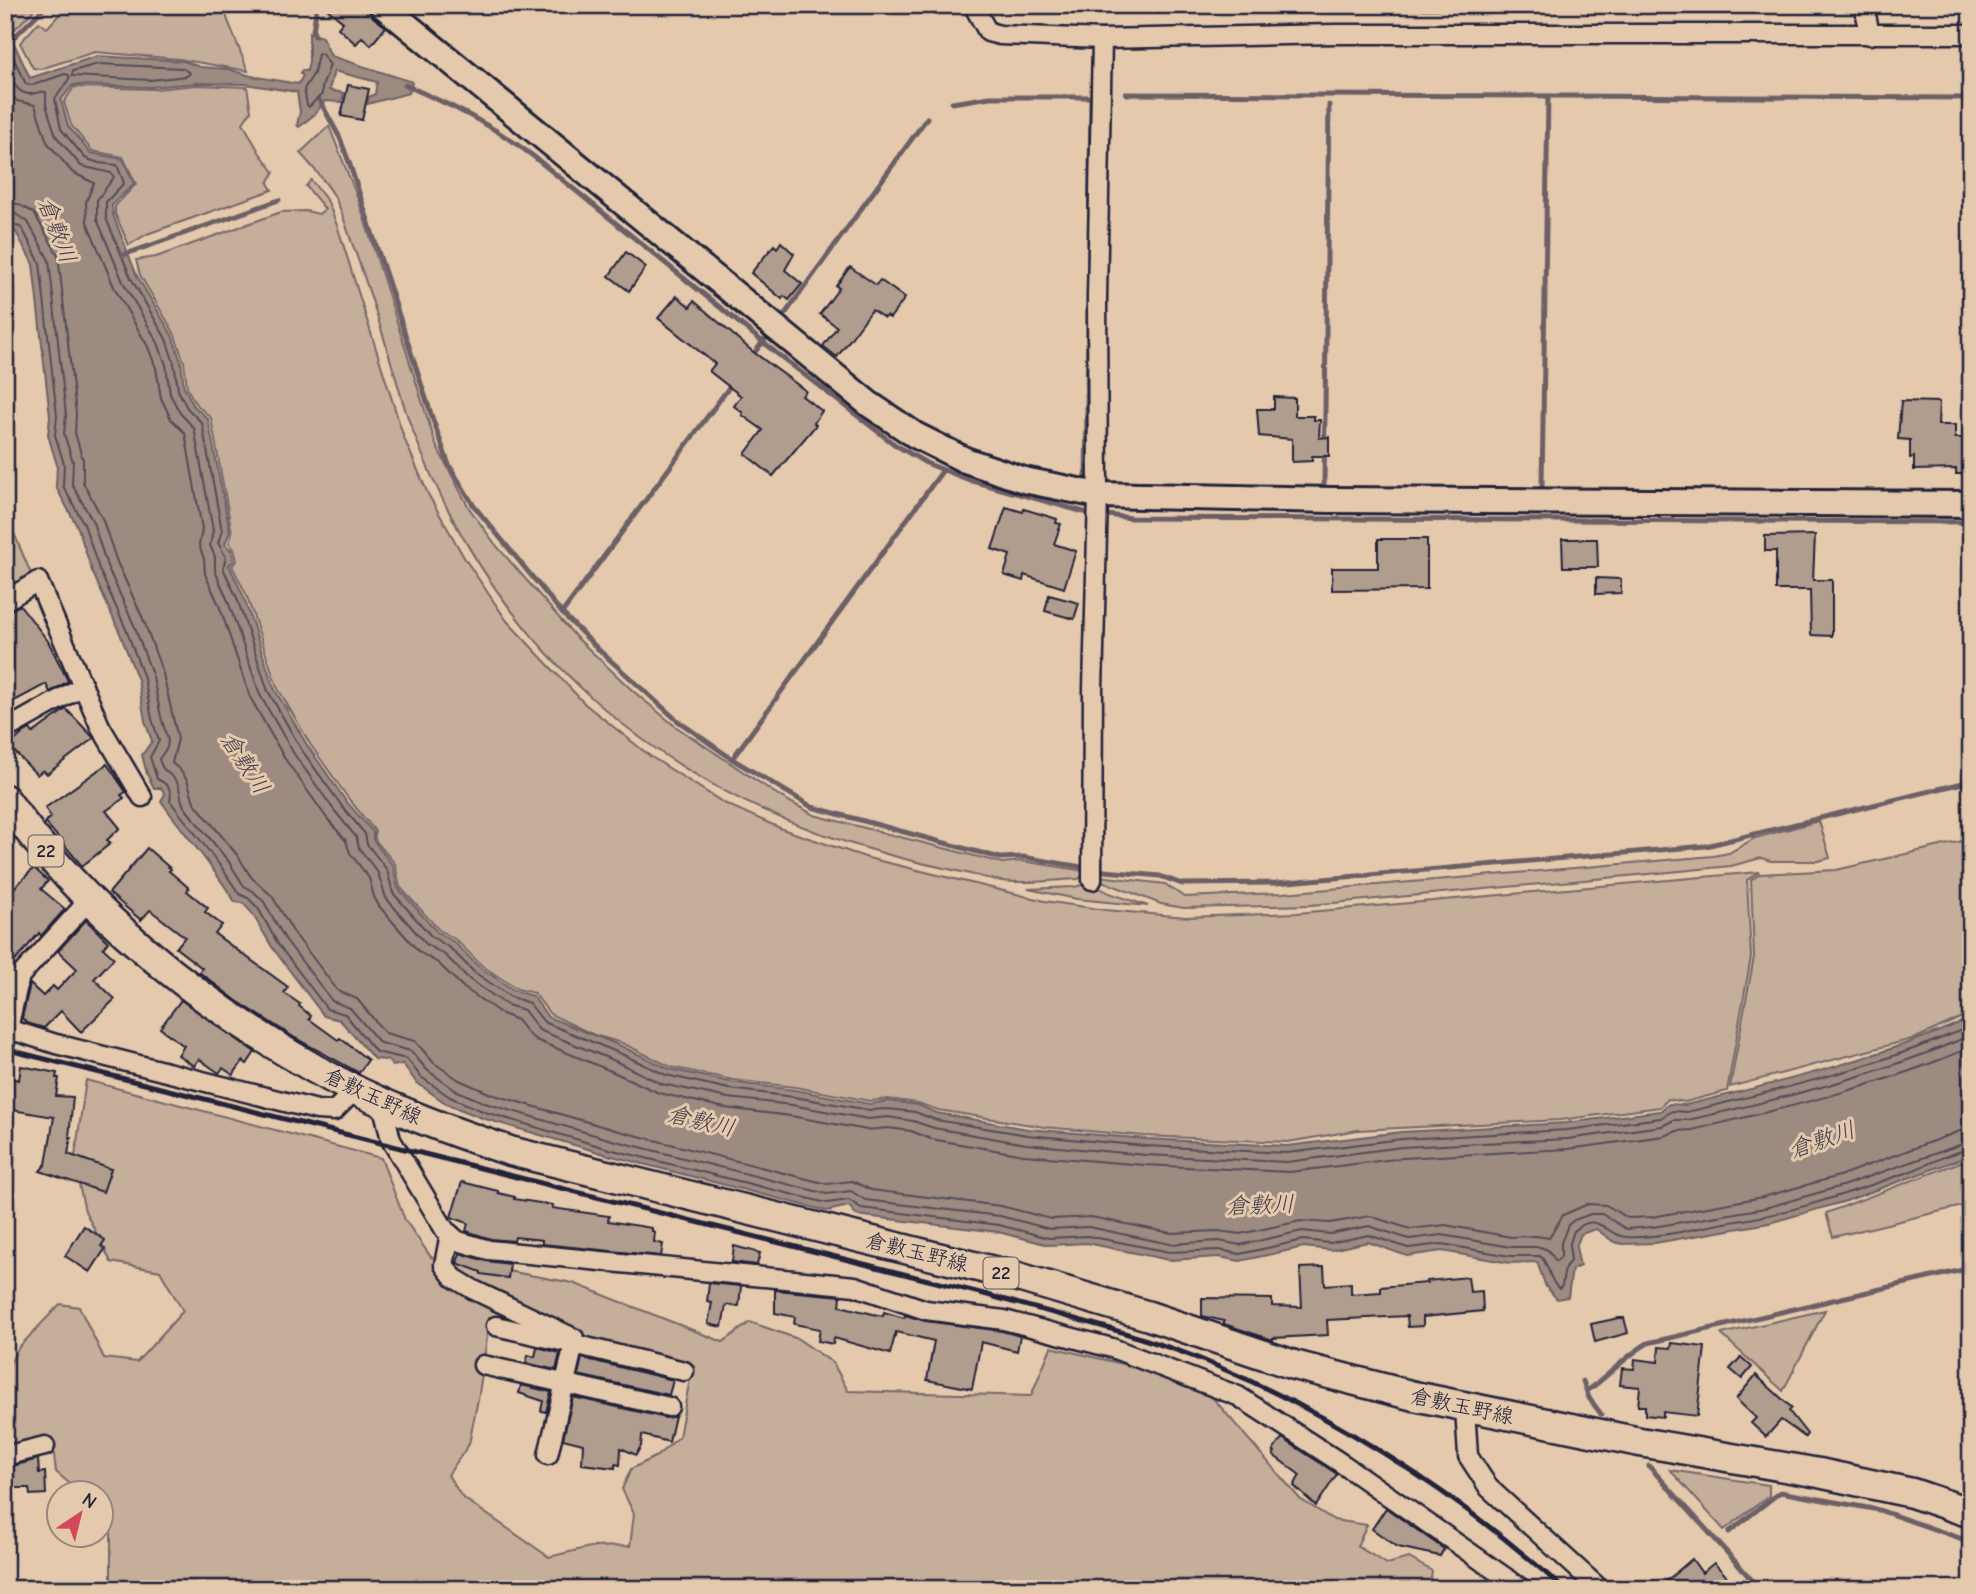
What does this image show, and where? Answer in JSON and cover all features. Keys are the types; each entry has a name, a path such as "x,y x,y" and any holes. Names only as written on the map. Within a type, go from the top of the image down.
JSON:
{"main road":[{"name":"倉敷玉野線","path":"5,799 22,823 90,899 184,982 267,1040 316,1070 355,1090 460,1134 510,1152 1018,1277 1149,1316 1294,1365 1465,1408 1819,1473 1912,1493 1971,1513"}],"street":[{"path":"382,5 892,420 939,449 1098,508 1331,500 1971,504"},
{"path":"973,5 988,32 1000,35 1102,39 1335,34 1971,34"},
{"path":"1865,7 1870,35"},
{"path":"1092,872 1102,39"},
{"path":"5,601 38,581 100,726 142,797"},
{"path":"5,730 83,686"},
{"path":"90,899 20,976 6,1033 317,1110 334,1111 355,1090"},
{"path":"382,1102 391,1140 445,1230 458,1241 489,1251 855,1286 926,1310 1004,1320 1112,1348 1238,1396 1344,1465 1522,1589"},
{"path":"450,1234 444,1265 454,1278 574,1338 548,1455"},
{"path":"496,1326 684,1371"},
{"path":"483,1365 669,1406"},
{"path":"1465,1408 1468,1457 1489,1488 1600,1589"},
{"path":"5,1454 46,1446"}],"shaded area":[{"path":"5,5 29,5 33,11 15,29"},
{"path":"68,5 227,5 227,18 248,71 179,59 95,52 40,69 33,68 20,43 39,22 47,28"},
{"path":"196,85 247,87 251,111 243,123 274,172 268,183 272,190 147,234 129,245 115,214 115,206 136,184 123,157 92,151 71,125 64,102 74,87 156,89"},
{"path":"329,126 358,199 436,445 469,508 495,544 575,636 675,726 781,797 814,815 1002,863 1022,861 1085,871 1084,876 1078,879 1040,882 997,880 893,856 802,827 727,792 658,750 595,701 539,644 490,580 448,509 410,423 339,206 326,183 300,153"},
{"path":"311,180 328,202 338,228 404,438 428,494 465,559 507,621 585,704 650,756 724,803 782,829 868,858 1045,901 1105,910 1186,917 1297,913 1759,872 1747,880 1751,957 1727,1091 1685,1102 1668,1099 1660,1107 1560,1120 1358,1130 1288,1142 1144,1136 1044,1127 938,1110 918,1103 888,1099 870,1101 795,1087 733,1080 671,1067 622,1043 594,1035 550,1014 534,993 517,989 481,965 456,940 439,930 400,887 395,864 375,840 375,831 310,744 277,687 246,594 232,566 237,561 234,549 229,543 232,533 211,418 195,403 187,388 184,362 174,333 140,275 136,260 156,257 281,212 306,211 319,214 325,209 306,186"},
{"path":"13,531 32,576 5,587 5,534"},
{"path":"1819,821 1830,858 1818,861 1771,861 1761,858 1731,866 1311,905 1184,908 1161,904 1104,882 1099,876 1165,884 1184,897 1283,893 1713,856 1729,853 1755,838"},
{"path":"1971,839 1971,1013 1916,1038 1730,1087 1754,957 1751,880 1760,874 1836,870"},
{"path":"1090,883 1109,893 1148,906 1077,899 1028,889 1074,887"},
{"path":"86,1080 381,1158 405,1220 431,1257 573,1283 723,1342 750,1322 798,1339 833,1363 848,1391 1031,1396 1051,1347 1135,1367 1213,1398 1300,1499 1334,1520 1367,1525 1357,1546 1387,1564 1409,1558 1432,1571 1429,1589 111,1589 111,1548 116,1548 116,1478 63,1478 56,1472 52,1438 15,1447 5,1443 5,1372 19,1347 60,1304 79,1307 104,1358 137,1362 183,1311 160,1271 111,1262 85,1211 74,1163","holes":["490,1317 692,1368 679,1437 657,1456 631,1469 622,1489 634,1514 630,1546 590,1547 549,1557 462,1497 448,1475 469,1444"]},
{"path":"1971,1158 1971,1204 1833,1237 1826,1213"},
{"path":"1825,1310 1783,1391 1721,1334"},
{"path":"1670,1470 1769,1485 1769,1496 1724,1530"}],"water":[{"name":"倉敷川","path":"5,24 30,78 97,56 184,61 200,67 228,69 298,84 303,76 300,73 302,70 307,71 309,32 322,37 331,56 412,82 409,93 367,104 369,97 375,94 377,82 334,71 329,90 344,93 342,102 325,101 315,114 299,127 297,92 245,84 196,83 151,87 73,85 61,100 68,126 90,153 123,159 134,184 112,205 113,215 137,276 172,335 181,362 184,387 193,405 208,419 230,532 225,544 232,551 234,561 229,565 243,595 274,688 307,745 346,801 373,832 373,840 393,866 398,888 437,932 454,942 478,966 515,991 533,996 548,1017 621,1046 669,1069 730,1082 795,1090 870,1104 888,1101 918,1105 937,1113 1028,1129 1147,1139 1287,1146 1401,1132 1566,1123 1660,1111 1669,1104 1685,1105 1830,1068 1971,1018 1971,1155 1846,1201 1769,1223 1655,1243 1614,1242 1596,1229 1581,1234 1576,1247 1580,1266 1572,1269 1568,1297 1557,1299 1546,1287 1537,1262 1510,1263 1442,1251 1407,1256 1368,1242 1331,1250 1304,1247 1240,1261 1219,1257 1169,1260 1087,1243 1049,1245 998,1232 856,1215 849,1206 827,1211 608,1155 482,1118 447,1104 416,1082 403,1064 393,1066 387,1060 374,1059 340,1020 324,1016 272,947 252,913 243,903 235,902 170,814 161,801 165,794 161,788 154,788 147,774 142,755 152,741 145,721 138,680 92,571 78,528 56,487 57,465 48,435 50,417 33,264 16,232 5,227"}],"building":[{"path":"322,5 365,5 373,17 386,27 371,45 362,37 356,44 338,28 343,22"},
{"path":"348,85 369,89 362,120 341,116"},
{"path":"781,242 794,254 785,270 802,284 789,300 784,296 782,299 751,273 774,245 777,248"},
{"path":"626,252 646,267 629,291 609,276"},
{"path":"850,267 876,285 880,280 905,298 890,318 884,318 872,310 837,357 823,346 837,327 820,314"},
{"path":"677,296 690,307 694,301 752,351 806,391 802,396 822,411 814,423 816,425 773,476 745,454 763,430 734,406 741,396 709,371 715,364 658,318"},
{"path":"1274,397 1295,398 1295,416 1314,416 1314,420 1320,420 1319,438 1329,437 1329,456 1312,456 1312,461 1292,462 1292,439 1259,436 1257,409 1274,409"},
{"path":"1901,401 1939,402 1938,425 1955,425 1955,438 1971,438 1971,474 1956,474 1956,469 1914,470 1914,457 1910,458 1910,440 1898,439"},
{"path":"1006,507 1023,512 1024,509 1057,519 1056,523 1061,524 1054,544 1076,551 1064,588 1024,575 1023,581 1004,575 1010,555 992,549"},
{"path":"1815,535 1813,580 1832,580 1832,636 1811,635 1810,590 1776,590 1776,551 1765,551 1765,536"},
{"path":"1378,539 1427,539 1427,589 1332,590 1332,568 1378,568"},
{"path":"1562,539 1597,539 1598,567 1563,567"},
{"path":"1596,578 1621,579 1621,593 1596,594"},
{"path":"1049,595 1079,603 1074,619 1045,611"},
{"path":"20,605 48,641 68,681 50,692 46,684 5,706 5,613"},
{"path":"66,709 94,738 47,774 43,770 37,775 9,746 23,733 30,729 33,733"},
{"path":"107,764 126,792 121,795 124,798 106,811 120,828 107,840 111,843 82,866 45,822 51,817 45,808"},
{"path":"147,848 189,888 187,891 208,908 205,912 222,925 215,934 288,987 284,993 300,1004 311,1016 309,1019 368,1060 359,1073 295,1038 237,1001 199,972 202,968 176,948 185,937 150,910 141,920 109,893"},
{"path":"34,868 48,881 41,889 65,909 41,936 39,933 5,973 5,897"},
{"path":"86,920 108,942 103,948 114,958 94,979 115,999 81,1032 61,1011 44,1028 27,1023 22,1018 30,984 43,996 53,986 57,990 77,969 58,951"},
{"path":"181,1000 255,1052 247,1064 243,1061 233,1075 223,1068 219,1073 199,1059 194,1066 178,1055 184,1046 160,1028"},
{"path":"21,1066 57,1073 56,1078 59,1078 56,1096 73,1097 68,1154 111,1169 103,1192 40,1171 46,1164 54,1117 12,1110 13,1103 5,1098 5,1077 19,1080"},
{"path":"462,1182 498,1191 515,1197 514,1199 553,1205 552,1208 609,1216 608,1221 652,1228 655,1232 654,1242 663,1244 661,1256 542,1244 542,1240 515,1237 514,1241 491,1239 466,1231 468,1223 451,1217"},
{"path":"84,1226 105,1240 101,1246 105,1249 90,1272 65,1256"},
{"path":"734,1246 760,1253 757,1265 732,1262"},
{"path":"460,1253 486,1261 510,1264 508,1278 481,1274 457,1263"},
{"path":"1324,1267 1325,1285 1351,1283 1351,1294 1381,1292 1381,1287 1468,1277 1470,1292 1482,1291 1483,1311 1423,1317 1423,1326 1408,1327 1407,1316 1327,1320 1328,1335 1273,1340 1224,1324 1224,1321 1202,1316 1202,1298 1272,1299 1272,1306 1302,1307 1300,1268"},
{"path":"709,1283 741,1286 739,1306 726,1305 722,1327 708,1324 712,1303 707,1302"},
{"path":"775,1290 841,1296 840,1306 883,1316 884,1312 904,1318 905,1315 925,1321 1002,1331 1020,1336 1017,1351 981,1342 972,1389 927,1380 934,1341 896,1332 890,1354 834,1338 833,1344 818,1341 820,1329 794,1324 795,1317 775,1313"},
{"path":"1624,1318 1628,1333 1595,1342 1591,1324"},
{"path":"1672,1343 1705,1347 1697,1416 1663,1412 1663,1417 1645,1415 1645,1406 1638,1406 1640,1387 1620,1385 1622,1368 1634,1369 1635,1359 1658,1362 1659,1347 1671,1348"},
{"path":"537,1347 560,1353 556,1370 526,1363 528,1355 535,1357"},
{"path":"1741,1357 1752,1367 1742,1379 1730,1369"},
{"path":"582,1358 673,1380 669,1395 578,1375"},
{"path":"1756,1375 1792,1408 1789,1411 1807,1434 1805,1437 1781,1420 1766,1437 1751,1423 1756,1418 1736,1399"},
{"path":"521,1385 551,1392 546,1412 541,1411 543,1401 519,1393"},
{"path":"573,1397 666,1418 675,1416 669,1442 642,1435 641,1446 636,1455 621,1448 620,1465 615,1464 615,1468 582,1464 583,1444 563,1439"},
{"path":"1282,1438 1337,1474 1316,1506 1294,1486 1300,1475 1273,1455"},
{"path":"38,1459 39,1473 45,1472 46,1494 30,1495 29,1488 14,1488 13,1466"},
{"path":"1386,1508 1444,1549 1440,1556 1398,1547 1372,1529"},
{"path":"1692,1559 1702,1573 1714,1563 1739,1589 1657,1589"}],"waterway":[{"path":"5,46 47,5"},
{"path":"315,36 313,31 317,5"},
{"path":"1004,5 1009,10 1805,5"},
{"path":"405,85 502,134 894,444 926,463 972,481 1084,512 1131,518 1971,522"},
{"path":"1126,94 1971,98"},
{"path":"1542,487 1548,96"},
{"path":"952,103 990,97 1091,97 1086,481"},
{"path":"320,101 340,138 350,165 449,465 474,506 562,613 678,721 732,759 812,807 1000,858 1023,857 1105,871 1160,876 1182,884 1276,883 1706,846 1971,781"},
{"path":"1324,486 1329,105"},
{"path":"785,314 927,118"},
{"path":"123,255 279,200"},
{"path":"751,357 766,338"},
{"path":"562,613 733,382"},
{"path":"732,759 943,470"},
{"path":"1587,1391 1648,1343 1971,1268"},
{"path":"1583,1381 1589,1398 1601,1414"},
{"path":"1649,1466 1760,1589"},
{"path":"1729,1532 1780,1492 1879,1510 1971,1542"}],"railway":[{"path":"5,1049 984,1294 1156,1343 1260,1386 1353,1435 1441,1491 1564,1589"}]}
